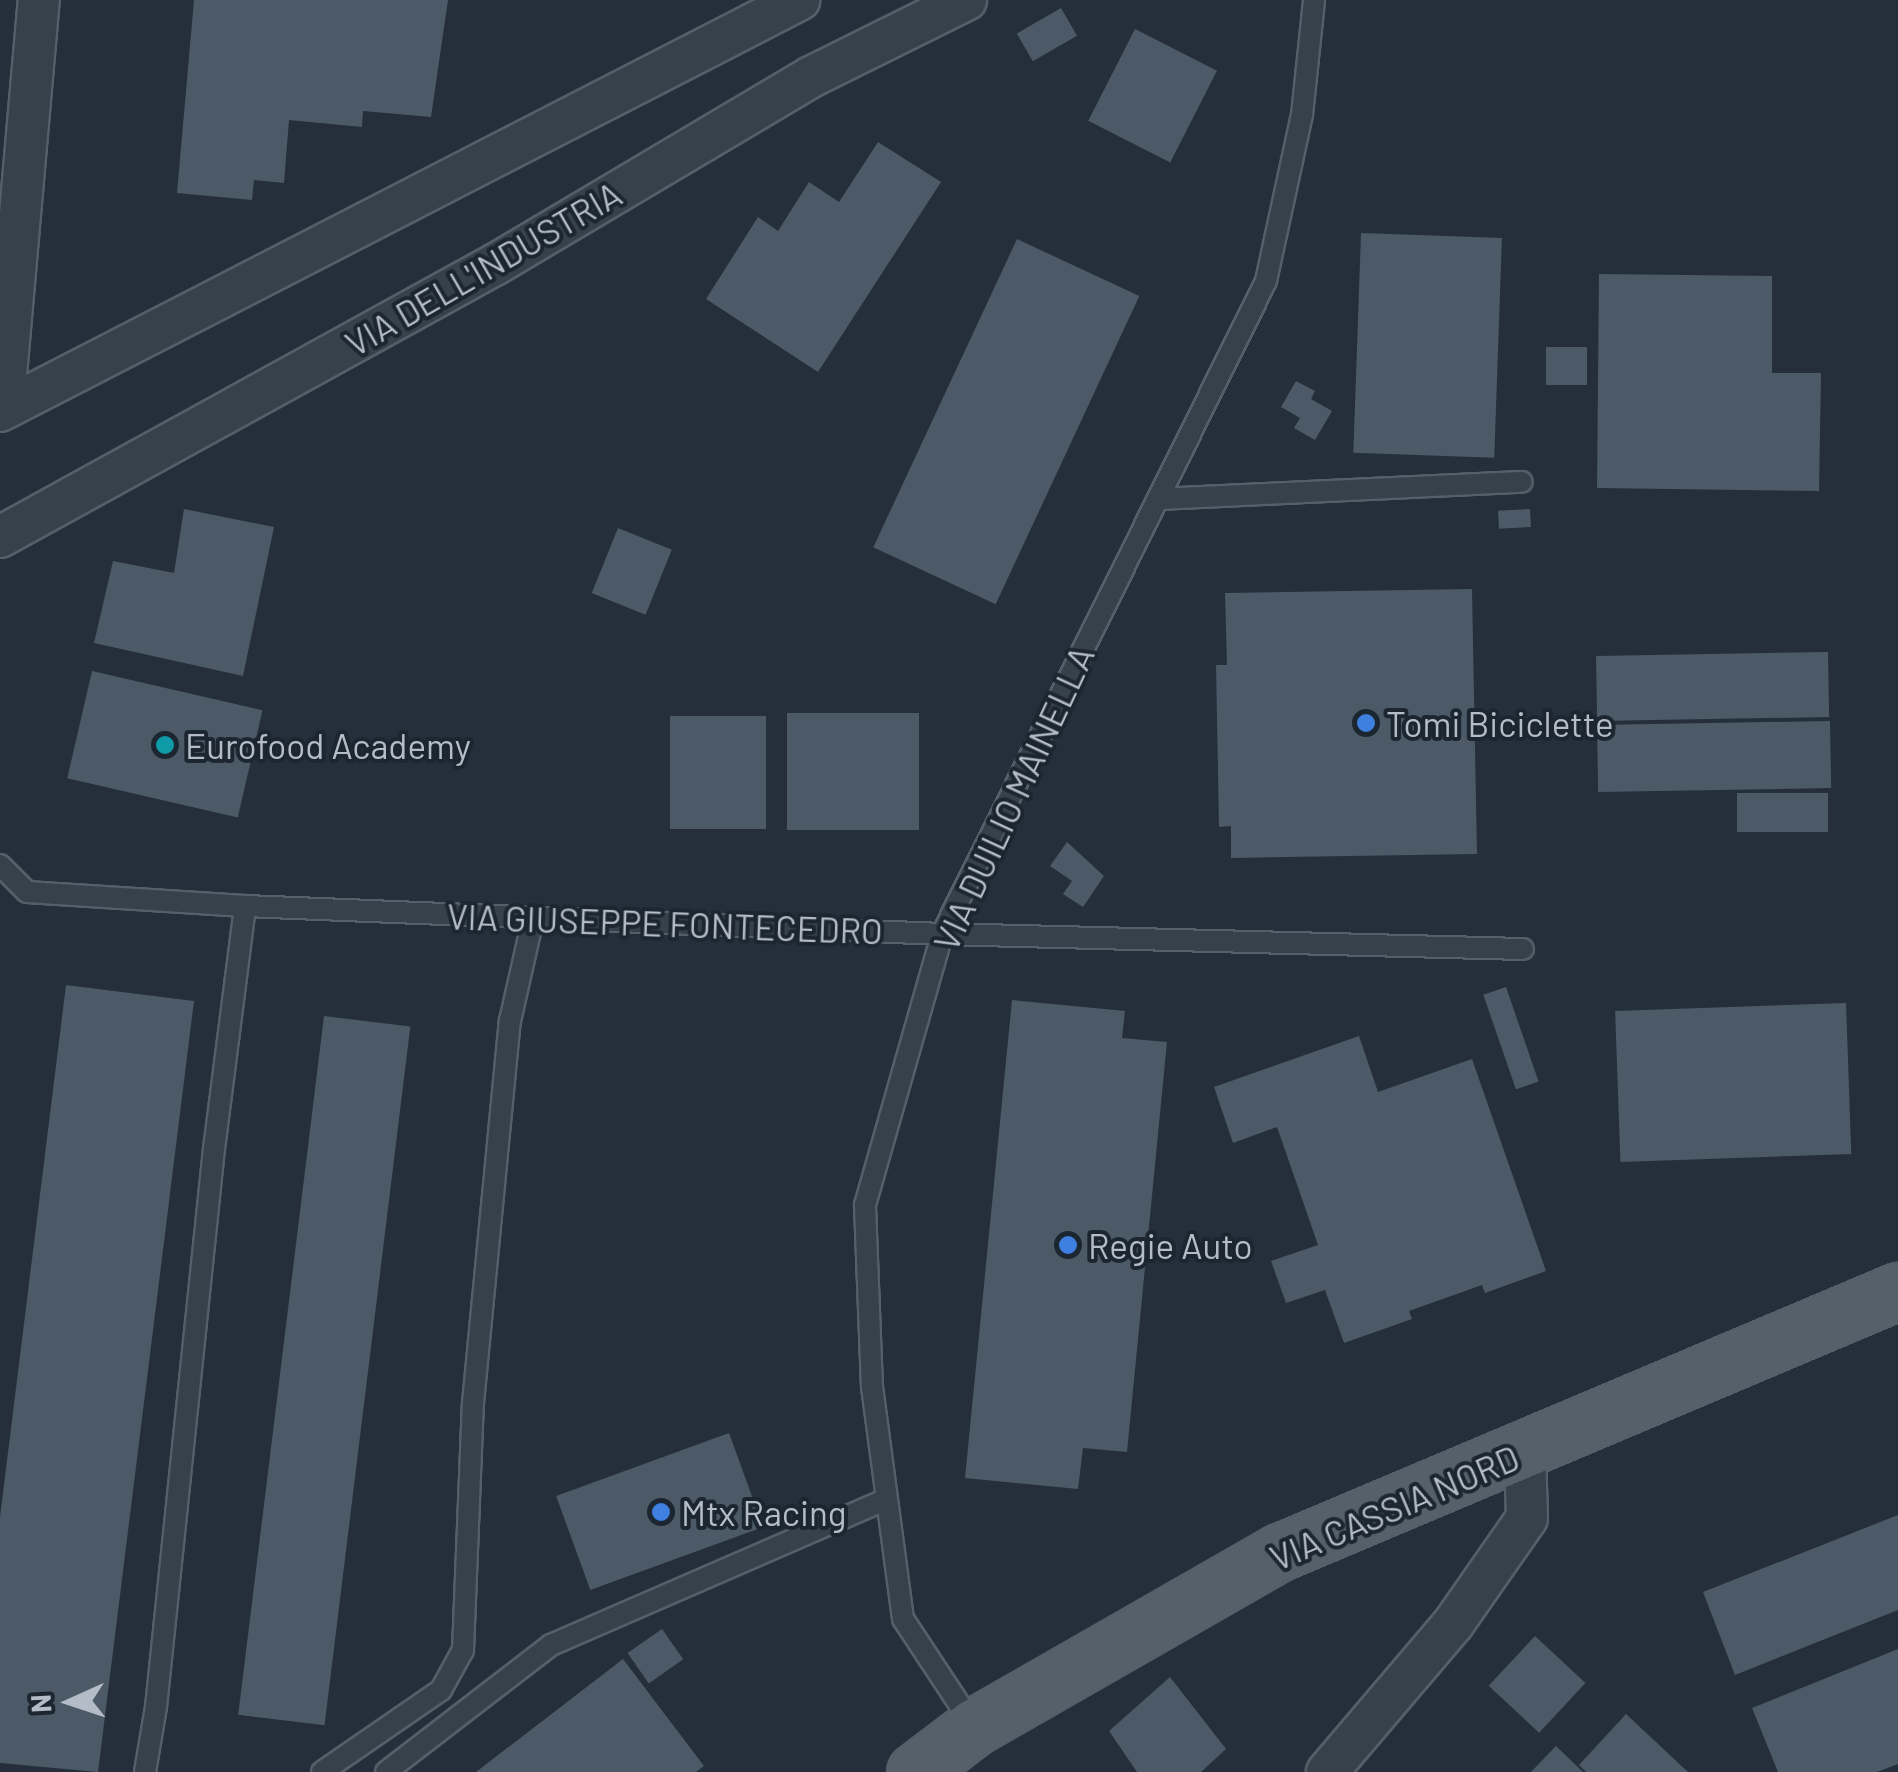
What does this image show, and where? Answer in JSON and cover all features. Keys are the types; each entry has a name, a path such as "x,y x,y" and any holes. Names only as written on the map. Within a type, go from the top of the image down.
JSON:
{"main road":[{"name":"VIA CASSIA NORD","path":"915,1772 974,1727 1280,1552 1898,1291"}],"street":[{"path":"1,420 40,0"},
{"path":"1,420 798,0"},
{"name":"VIA DELL'INDUSTRIA","path":"0,537 496,264 811,77 966,0"},
{"path":"1327,1772 1453,1624 1527,1518 1525,1451"}],"lane":[{"name":"VIA DUILIO MAINELLA","path":"974,1727 903,1620 872,1388 865,1206 942,934 1266,281 1302,115 1314,0"},
{"path":"1158,499 1522,482"},
{"name":"VIA GIUSEPPE FONTECEDRO","path":"0,865 27,892 245,906 942,934 1523,948"},
{"path":"145,1772 156,1707 214,1149 245,906"},
{"path":"322,1772 441,1690 463,1650 473,1403 510,1022 533,919"},
{"path":"386,1772 551,1645 887,1499"}],"building":[{"path":"194,0 448,0 431,117 363,111 362,127 289,120 284,183 254,180 252,200 177,193"},
{"path":"1061,8 1077,36 1033,61 1017,34"},
{"path":"1135,29 1217,71 1170,163 1088,121"},
{"path":"878,142 941,182 818,372 706,299 758,217 778,231 809,182 839,202"},
{"path":"1361,233 1502,238 1494,458 1353,453"},
{"path":"1017,239 1139,296 996,604 873,547"},
{"path":"1599,274 1772,276 1772,373 1821,373 1819,491 1597,488"},
{"path":"1546,347 1587,347 1587,385 1546,385"},
{"path":"1296,381 1315,391 1311,399 1332,411 1315,440 1294,428 1300,418 1281,407"},
{"path":"184,509 274,527 243,676 94,643 113,561 174,573"},
{"path":"1530,509 1531,527 1499,529 1498,511"},
{"path":"618,528 672,550 646,615 592,593"},
{"name":"Tomi Biciclette","path":"1472,589 1477,854 1231,858 1231,826 1219,827 1216,665 1227,665 1225,593"},
{"path":"1828,652 1829,717 1597,721 1596,656"},
{"name":"Eurofood Academy","path":"92,671 263,710 238,818 67,778"},
{"path":"787,713 919,713 919,830 787,830"},
{"path":"670,716 766,716 766,829 670,829"},
{"path":"1830,721 1831,788 1598,792 1597,725"},
{"path":"1737,793 1828,793 1828,832 1737,832"},
{"path":"1067,842 1104,876 1083,907 1063,894 1072,881 1050,866"},
{"path":"66,985 194,1001 98,1772 0,1763 0,1517"},
{"path":"1506,987 1539,1082 1516,1089 1483,995"},
{"name":"Regie Auto","path":"1012,1000 1125,1011 1122,1038 1167,1042 1127,1452 1083,1448 1078,1489 965,1478"},
{"path":"1846,1003 1851,1154 1620,1162 1615,1011"},
{"path":"324,1016 410,1027 325,1725 238,1715"},
{"path":"1359,1036 1378,1092 1472,1059 1546,1271 1485,1293 1482,1285 1409,1311 1412,1319 1344,1343 1325,1290 1286,1303 1271,1261 1318,1245 1277,1127 1233,1143 1214,1087"},
{"name":"Mtx Racing","path":"729,1433 763,1527 590,1590 556,1496"},
{"path":"1898,1515 1898,1610 1735,1675 1703,1592"},
{"path":"662,1629 683,1659 649,1683 628,1653"},
{"path":"1535,1636 1585,1683 1539,1733 1489,1686"},
{"path":"1898,1649 1898,1764 1877,1772 1778,1772 1752,1708"},
{"path":"623,1659 704,1766 696,1772 476,1772"},
{"path":"1170,1677 1226,1749 1201,1772 1137,1772 1109,1731"},
{"path":"1626,1714 1688,1772 1586,1772 1579,1765"},
{"path":"1556,1746 1583,1772 1531,1772"}],"place":[{"name":"Tomi Biciclette","path":"1366,723"},
{"name":"Eurofood Academy","path":"165,745"},
{"name":"Regie Auto","path":"1068,1245"},
{"name":"Mtx Racing","path":"661,1512"}]}
